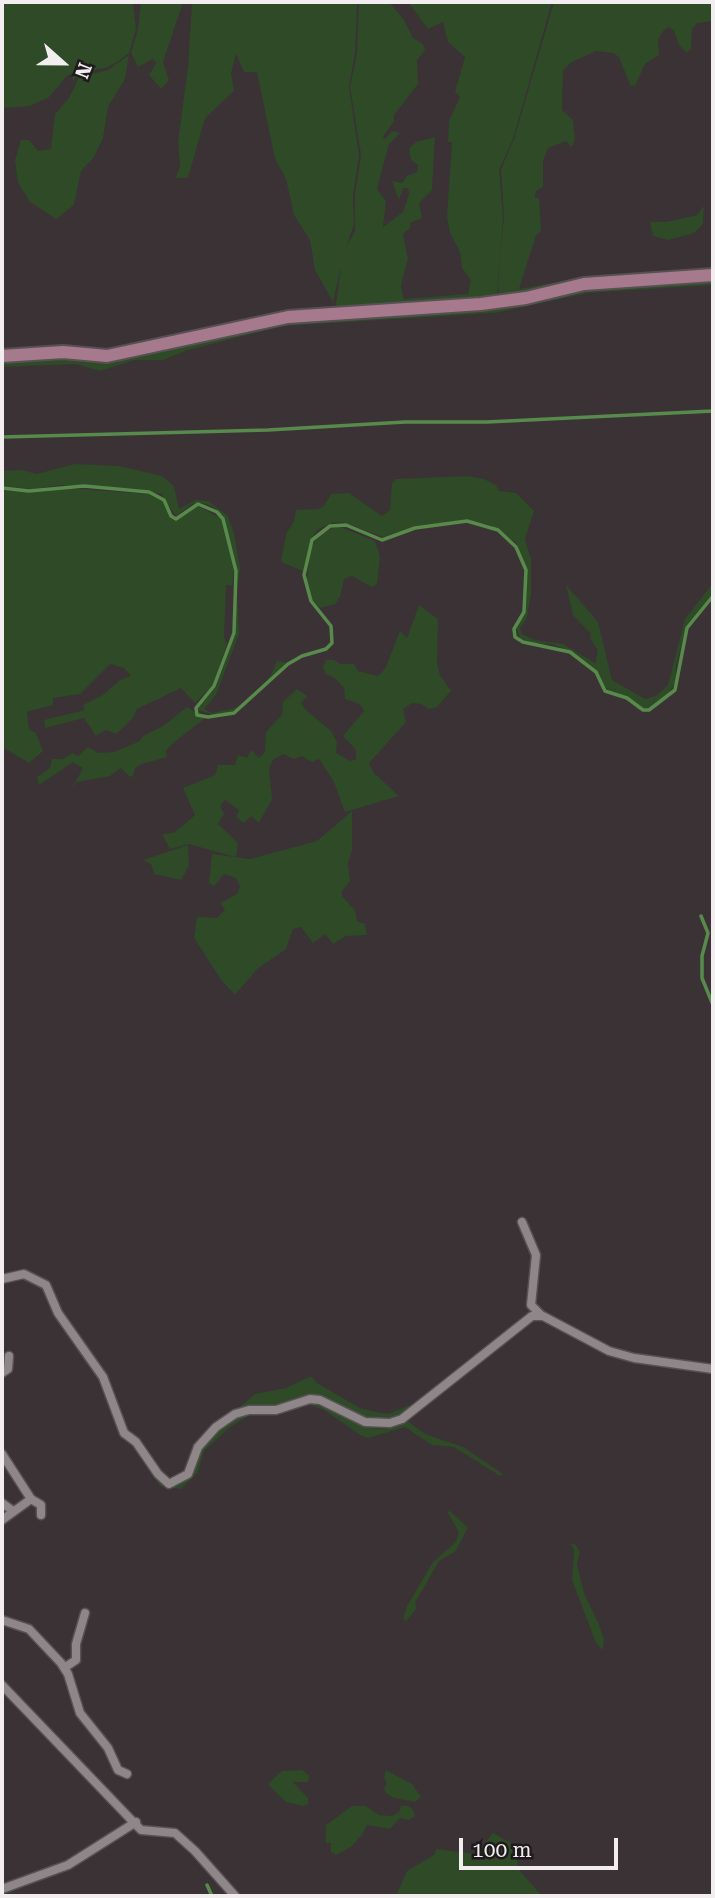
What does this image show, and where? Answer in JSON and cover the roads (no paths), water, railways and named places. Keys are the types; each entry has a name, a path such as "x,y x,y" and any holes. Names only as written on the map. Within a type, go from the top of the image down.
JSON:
{"street":[{"path":"2,356 63,352 107,356 288,317 481,304 526,298 584,284 713,275"},
{"path":"522,1222 536,1255 531,1305 542,1316 609,1351 645,1360 713,1369"},
{"path":"2,1279 24,1274 46,1284 58,1312 103,1377 124,1433 136,1442 158,1474 169,1484 188,1474 198,1447 216,1427 235,1414 249,1410 276,1410 310,1399 320,1400 365,1422 390,1423 402,1419 523,1321 532,1316 542,1316"},
{"path":"2,1373 8,1369 9,1356"},
{"path":"2,1454 31,1499 41,1505 41,1515"},
{"path":"2,1520 31,1499"},
{"path":"2,1503 13,1511"},
{"path":"64,1668 76,1660 76,1644 85,1613"},
{"path":"2,1620 29,1629 64,1668 80,1713 108,1748 118,1770 127,1774"},
{"path":"2,1686 145,1832 175,1833 195,1850 235,1896"},
{"path":"2,1889 68,1865 136,1822"}],"waterway":[{"path":"2,437 268,430 405,422 487,422 713,411"},
{"path":"2,488 29,491 84,486 149,492 164,500 171,516 176,519 198,504 217,512 223,519 236,571 234,633 214,686 196,708 197,715 208,717 234,713 288,664 302,656 326,649 332,643 331,626 311,601 304,575 312,540 330,526 346,525 382,540 415,528 467,521 498,530 516,547 526,570 524,612 514,629 515,637 523,642 570,652 596,672 605,691 627,698 643,710 649,710 675,690 687,628 713,596"},
{"path":"701,916 708,933 702,956 702,978 713,1005"},
{"path":"207,1885 212,1896"}]}
